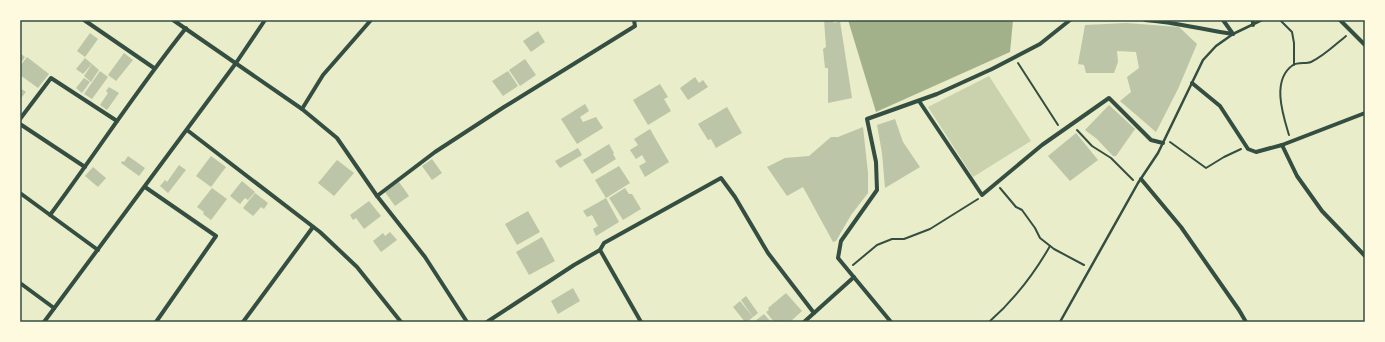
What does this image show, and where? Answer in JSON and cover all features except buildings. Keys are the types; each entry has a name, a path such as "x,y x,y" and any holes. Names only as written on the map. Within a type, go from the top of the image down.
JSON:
{"street":[{"path":"173,20 302,109 337,138 377,196 425,257 467,322"},
{"path":"44,322 187,130 236,63 265,20"},
{"path":"302,109 323,75 370,20"},
{"path":"377,196 435,152 504,107 635,26 634,20"},
{"path":"891,322 838,258 841,241 877,190 876,162 867,119 937,94 1014,57 1040,44 1070,20"},
{"path":"1145,20 1163,21 1233,34"},
{"path":"1222,20 1233,34"},
{"path":"1340,20 1365,45"},
{"path":"87,21 154,68"},
{"path":"50,215 86,167 154,68 186,28"},
{"path":"20,119 51,78 117,121"},
{"path":"1192,83 1220,106 1248,149 1256,152 1291,142 1365,114"},
{"path":"919,101 982,195 1042,145 1110,98 1151,140 1163,143"},
{"path":"20,124 86,167"},
{"path":"187,130 313,227 356,267 401,322"},
{"path":"1282,145 1297,176 1322,211 1365,256"},
{"path":"487,322 600,250 604,244 721,178 735,197 768,253 814,313"},
{"path":"1140,181 1181,227 1246,322"},
{"path":"145,187 216,236 156,322"},
{"path":"20,193 98,250"},
{"path":"244,322 313,227"},
{"path":"600,250 641,322"},
{"path":"804,322 854,278"},
{"path":"20,283 54,308"}],"lane":[{"path":"1060,322 1140,181 1166,139 1203,60 1216,46 1233,34 1253,22 1262,20"}],"path":[{"path":"1280,20 1292,32 1294,43 1294,64"},
{"path":"1291,142 1280,89 1284,75 1294,64 1311,62 1351,32"},
{"path":"1014,57 1062,131"},
{"path":"1072,124 1092,146 1111,158 1134,181 1140,181"},
{"path":"1166,139 1206,168 1247,146"},
{"path":"996,184 1016,207 1022,210 1035,228 1040,238 1050,246 1090,269"},
{"path":"847,269 877,246 892,239 904,239 930,228 976,201 982,195"},
{"path":"990,322 1023,286 1042,261 1050,246"}],"shaded area":[{"path":"848,20 1013,20 1010,52 876,112"},
{"path":"989,76 1031,141 973,177 928,107"}]}
